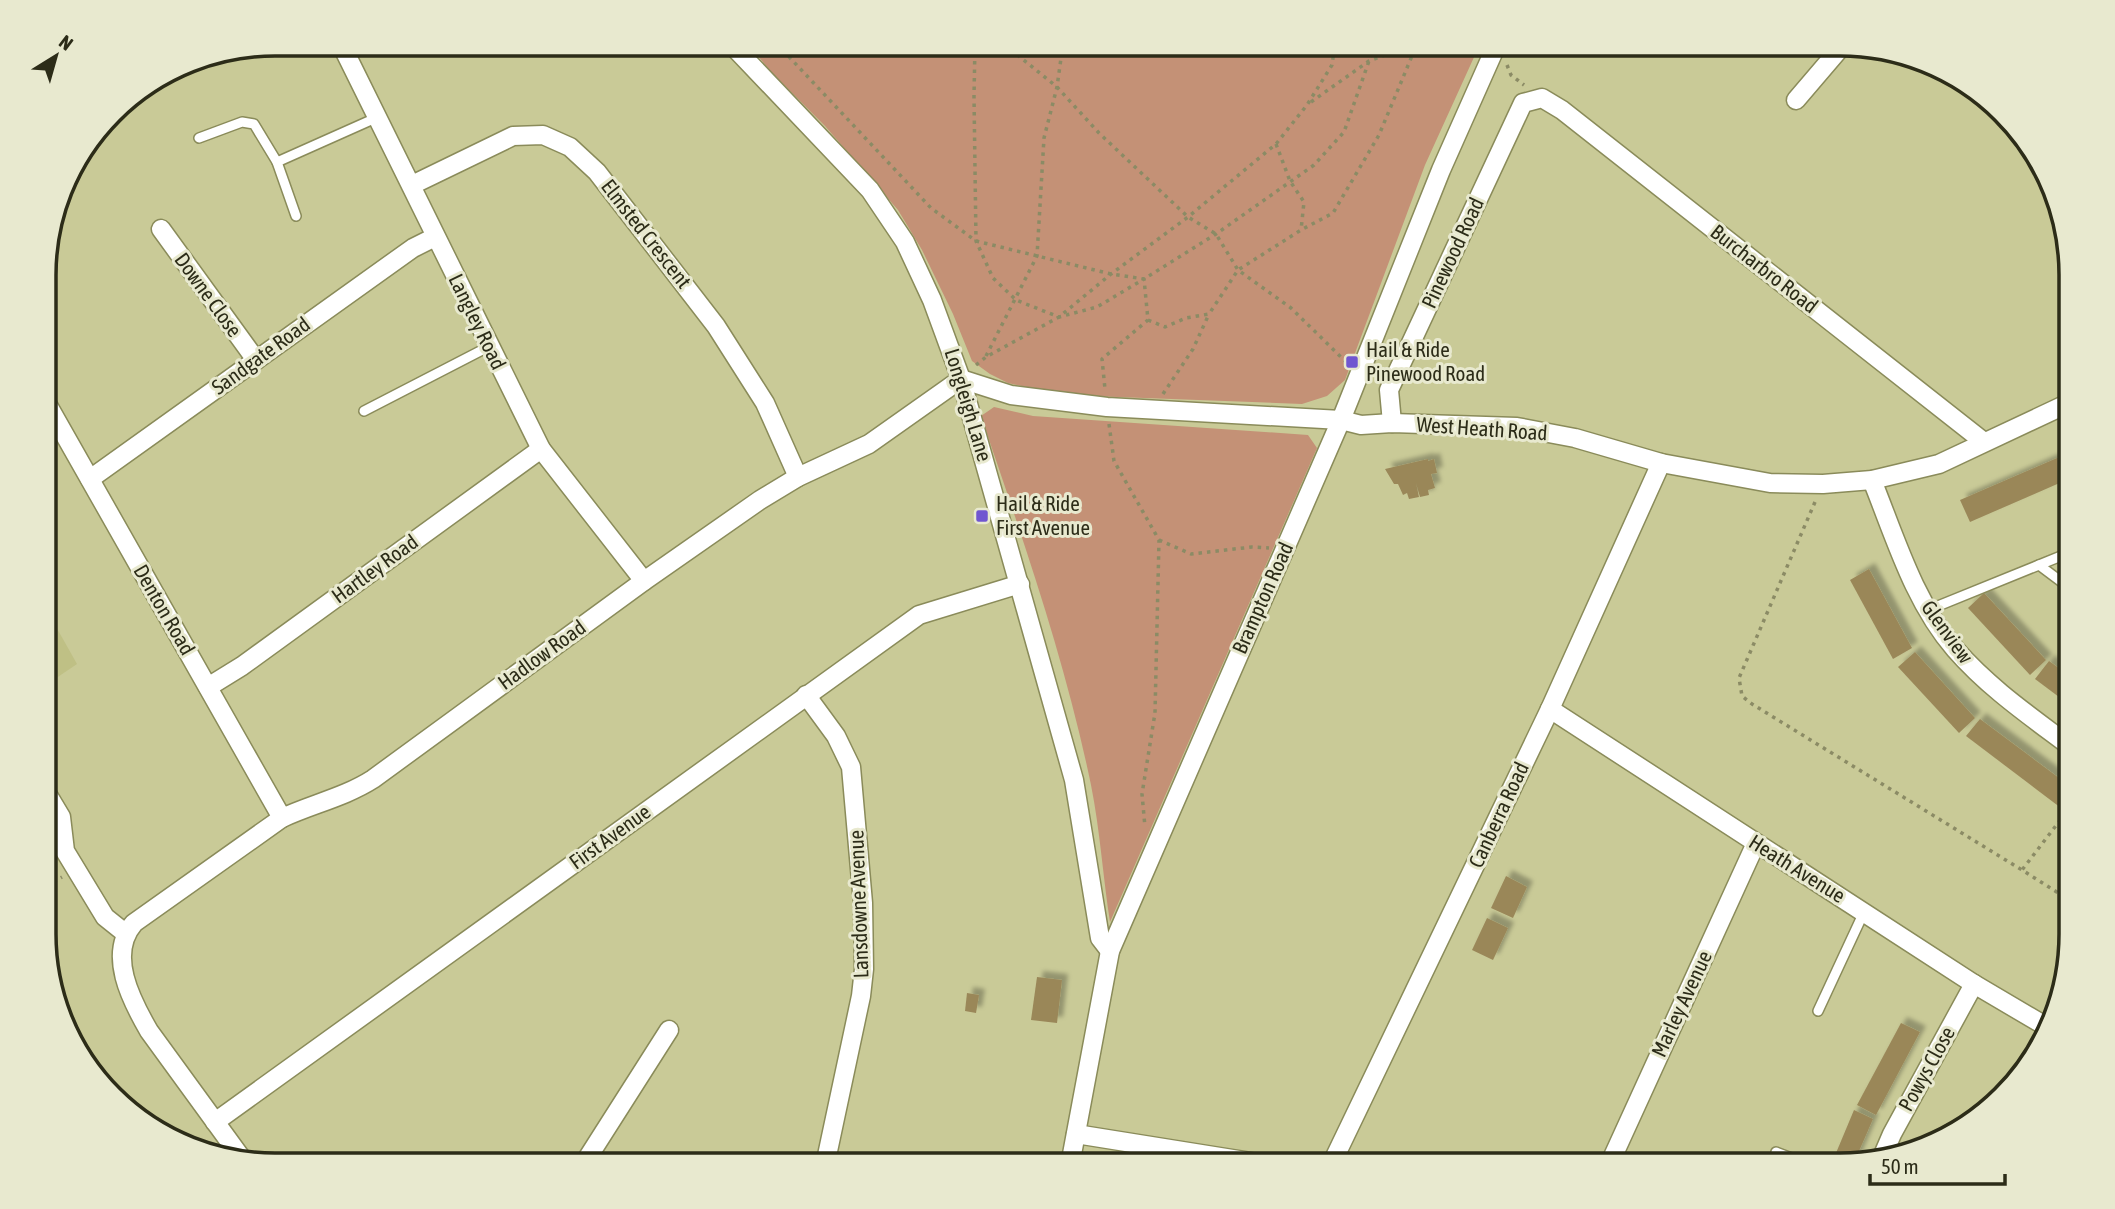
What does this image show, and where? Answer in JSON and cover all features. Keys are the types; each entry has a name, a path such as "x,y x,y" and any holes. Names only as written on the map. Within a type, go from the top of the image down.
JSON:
{"street":[{"name":"Langley Road","path":"347,56 541,449 644,581"},
{"name":"Longleigh Lane","path":"742,56 850,167 888,215 917,267 945,333 961,379 1020,584 1073,780 1100,938 1110,950"},
{"name":"Brampton Road","path":"1072,1153 1110,950 1341,420 1441,170 1497,56"},
{"path":"1796,100 1834,56"},
{"name":"Pinewood Road","path":"1391,423 1389,390 1523,103 1542,98"},
{"name":"Burcharbro Road","path":"1542,98 1562,110 1984,442"},
{"name":"Elmsted Crescent","path":"412,185 513,136 543,135 570,147 597,172 716,326 765,403 798,477"},
{"name":"Downe Close","path":"161,229 256,360"},
{"name":"Sandgate Road","path":"90,479 413,248 435,237"},
{"name":"West Heath Road","path":"961,379 1011,395 1107,407 1341,420 1361,425 1391,423 1517,428 1575,438 1661,463 1770,482 1823,484 1872,480 1939,464 2059,408"},
{"name":"Hadlow Road","path":"125,933 134,923 282,818 342,796 373,779 760,499 798,477 869,444 961,379"},
{"name":"Denton Road","path":"56,420 282,818"},
{"name":"Hartley Road","path":"208,687 242,666 541,449"},
{"name":"Canberra Road","path":"1337,1153 1550,709 1661,463"},
{"name":"Glenview","path":"1872,480 1928,610 1954,648 1993,688 2059,738"},
{"name":"First Avenue","path":"215,1122 919,615 1020,584"},
{"name":"Lansdowne Avenue","path":"806,695 836,736 851,767 863,903 864,969 861,996 828,1153"},
{"name":"Heath Avenue","path":"1550,709 1974,984 2039,1023"},
{"path":"56,809 61,817 65,851 105,917 125,933 121,946 122,965 137,1011 235,1149"},
{"name":"Marley Avenue","path":"1614,1153 1756,843"},
{"name":"Powys Close","path":"1887,1148 1974,984"},
{"path":"591,1153 669,1030"},
{"path":"1076,1134 1195,1153"}],"lane":[{"path":"276,162 378,117"},
{"path":"198,138 242,122 254,124 276,162 296,216"},
{"path":"364,411 490,346"},
{"path":"1928,610 2059,557"},
{"path":"2039,565 2059,580"},
{"path":"1818,1011 1864,912"}],"path":[{"path":"788,56 931,208 976,241 1111,274 1144,279"},
{"path":"975,56 976,241 993,278 1016,300 1059,317 1097,307 1144,279 1216,234 1314,164 1344,132 1370,56"},
{"path":"1018,56 1057,88 1099,133 1188,217 1216,234 1238,271 1291,307 1359,374"},
{"path":"986,357 1037,256 1044,138 1057,88 1061,56"},
{"path":"961,379 986,357 1059,317 1111,274 1188,217 1276,144 1307,105 1332,65 1333,56"},
{"path":"1307,105 1368,61 1382,56"},
{"path":"1159,410 1164,391 1193,349 1209,314 1238,271 1301,230 1333,213 1379,135 1411,56"},
{"path":"1503,56 1511,75 1542,98"},
{"path":"1276,144 1290,181 1304,202 1301,230"},
{"path":"1144,279 1147,320"},
{"path":"1147,320 1165,327 1186,318 1209,314"},
{"path":"1147,320 1102,359 1114,461 1159,540 1155,713 1142,794 1147,864"},
{"path":"1823,484 1740,678 1742,696 2059,893"},
{"path":"1159,540 1191,554 1252,547 1284,549"},
{"path":"2022,870 2059,822"}],"shaded area":[{"path":"758,56 1475,56 1425,165 1345,380 1327,396 1302,404 1064,395 1008,383 990,374 972,361 922,250 898,210 825,126"},
{"path":"994,407 1033,416 1308,435 1317,448 1110,922 1094,802 1069,691 1042,599 981,416"},
{"path":"56,627 77,664 56,678"}],"building":[{"path":"2059,457 2059,483 1970,522 1960,500"},
{"path":"1434,459 1437,473 1431,474 1435,488 1428,490 1429,495 1420,497 1416,483 1419,497 1409,499 1407,493 1403,495 1398,484 1394,484 1385,469"},
{"path":"1869,569 1912,648 1893,659 1850,580"},
{"path":"1984,593 2046,660 2030,675 1968,608"},
{"path":"1915,652 1975,718 1959,733 1898,667"},
{"path":"2049,661 2059,668 2059,697 2035,679"},
{"path":"1980,719 2059,778 2059,806 1966,736"},
{"path":"1506,876 1527,887 1513,918 1491,908"},
{"path":"1487,918 1508,928 1493,960 1472,950"},
{"path":"1037,977 1062,980 1057,1023 1031,1020"},
{"path":"967,993 979,995 976,1013 965,1011"},
{"path":"1901,1023 1920,1032 1876,1115 1857,1105"},
{"path":"1854,1110 1873,1119 1858,1152 1836,1153"}],"place":[{"name":"Hail & Ride Pinewood Road","path":"1352,362"},
{"name":"Hail & Ride First Avenue","path":"982,516"}]}
